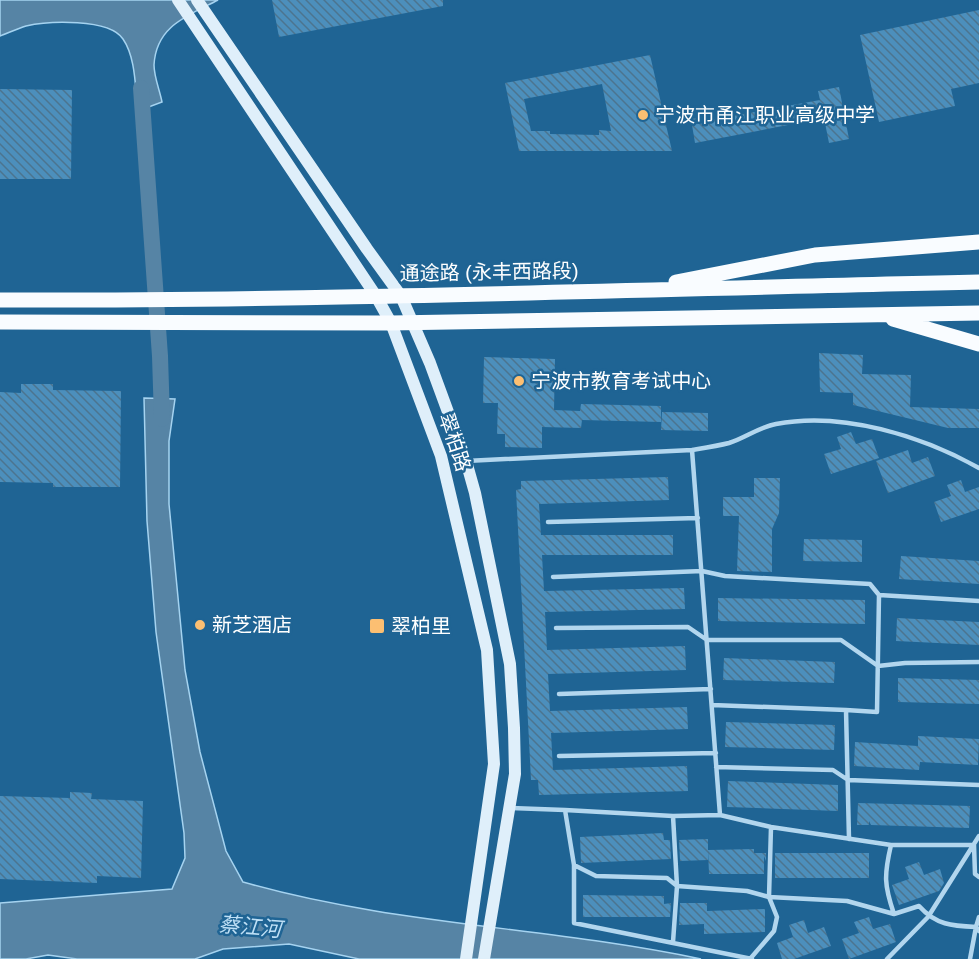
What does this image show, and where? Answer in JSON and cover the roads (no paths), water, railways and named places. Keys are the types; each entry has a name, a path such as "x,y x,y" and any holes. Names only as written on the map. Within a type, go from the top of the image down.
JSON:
{"main road":[{"name":"翠柏路","path":"178,0 376,296 391,322 441,456 487,650 494,764 466,959"},
{"name":"翠柏路","path":"196,0 401,296 430,363 466,461 475,493 510,664 515,774 484,959"},
{"path":"957,242 979,235"},
{"path":"636,290 815,255 979,242"},
{"name":"通途路 (永丰西路段)","path":"0,300 122,301 401,296 979,282"},
{"path":"0,322 413,322 979,313"},
{"path":"879,315 979,344"}],"lane":[{"path":"466,461 692,450 728,443 774,424 810,421 864,425 904,435 961,458 979,468"},
{"path":"692,450 720,816"},
{"path":"548,522 698,518"},
{"path":"553,577 702,571 725,576 870,585 879,595 877,712 712,705"},
{"path":"879,595 979,601"},
{"path":"556,628 688,627 707,640 842,640 878,666 905,663 979,662"},
{"path":"559,694 711,689"},
{"path":"846,710 849,839"},
{"path":"559,756 716,753"},
{"path":"716,767 833,770 848,780 979,786"},
{"path":"509,808 720,816 771,827 891,845 974,845"},
{"path":"565,810 574,865 574,923 751,959 774,931 777,917 769,897 771,827"},
{"path":"673,816 677,886 673,942"},
{"path":"887,959 928,917 979,836"},
{"path":"891,845 884,871 886,891 894,914"},
{"path":"974,845 975,874 979,877"},
{"path":"574,865 596,876 667,878 677,886 747,891 769,897 847,901 894,914 919,906 928,917 952,926 978,929"},
{"path":"970,959 979,917"}],"water":[{"path":"0,0 218,0 175,24 160,41 154,65 162,102 138,111 130,55 123,39 116,32 92,24 63,22 26,26 0,36"},
{"name":"蔡江河","path":"144,398 175,399 169,441 169,504 185,670 200,752 226,851 243,882 356,908 644,948 701,959 359,959 289,944 223,949 195,959 77,959 48,955 26,959 0,959 0,903 172,889 185,858 184,833 156,632 147,521"}],"waterway":[{"path":"141,88 160,356 162,419"}],"place":[{"name":"宁波市甬江职业高级中学","path":"643,115"},
{"name":"宁波市教育考试中心","path":"519,381"},
{"name":"新芝酒店","path":"200,625"},
{"name":"翠柏里","path":"377,626"}]}
